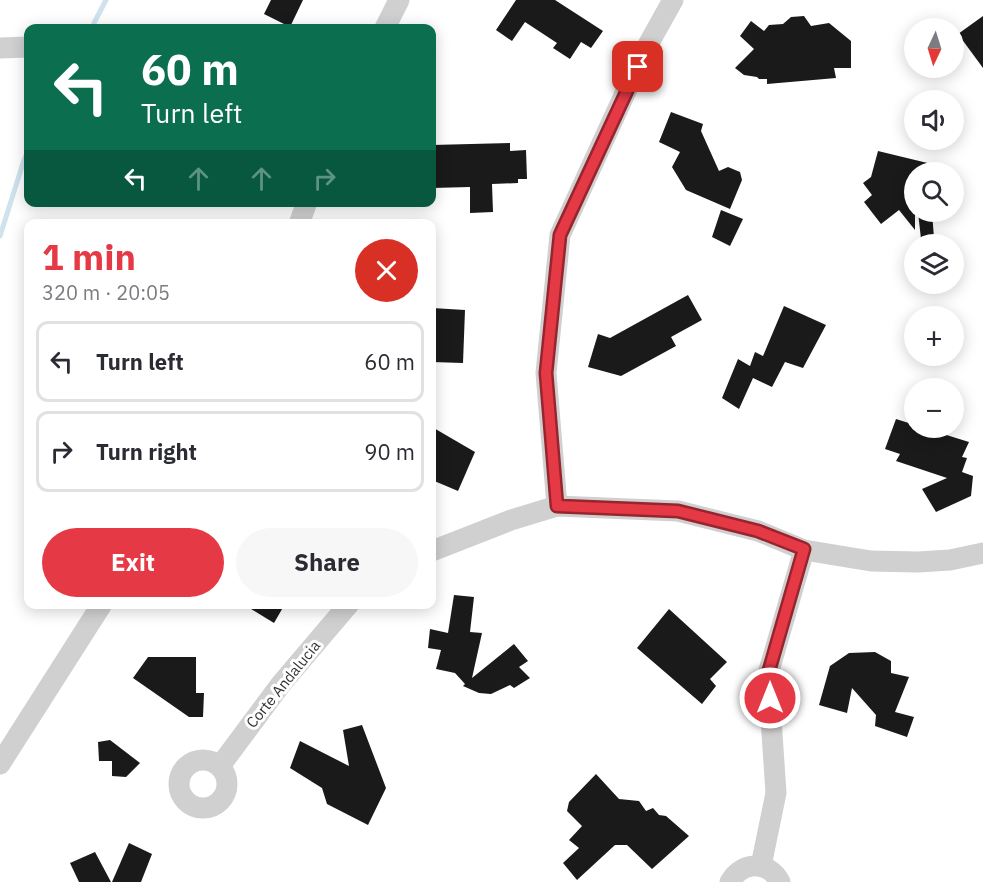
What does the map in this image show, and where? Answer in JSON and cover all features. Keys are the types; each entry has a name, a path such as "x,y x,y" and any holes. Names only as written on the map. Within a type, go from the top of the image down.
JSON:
{"street":[{"path":"387,24 399,0"},
{"path":"557,506 546,373 560,235 644,52 674,0"},
{"path":"0,48 24,47"},
{"path":"436,549 511,520 557,506 678,511 758,531 804,549 871,561 950,560 983,553"},
{"path":"761,866 776,793 768,674 804,549"},
{"path":"0,764 99,609"},
{"name":"Corte Andalucia","path":"220,766 281,684 345,609"},
{"path":"730,882 736,873 752,865 770,870 780,882"}],"building":[{"path":"271,0 303,0 291,24 284,24 264,14"},
{"path":"516,0 555,0 603,31 591,48 581,42 570,59 553,48 557,43 525,22 512,41 496,30"},
{"path":"804,16 811,26 829,23 851,41 851,68 834,68 836,78 767,84 767,79 744,75 735,68 754,49 740,36 751,21 764,31 769,25 783,24 791,17"},
{"path":"983,16 983,68 964,42 964,30"},
{"path":"671,112 703,124 701,131 719,171 728,167 740,172 742,180 730,209 686,190 672,167 680,152 659,142"},
{"path":"510,143 510,151 526,150 527,179 518,179 518,183 492,184 493,212 470,213 470,187 436,188 436,145"},
{"path":"878,151 923,162 904,162 904,216 899,210 881,224 864,202 872,195 863,183 871,177"},
{"path":"721,210 743,219 730,246 712,237"},
{"path":"909,222 915,222 915,230"},
{"path":"919,222 933,222 934,234 920,234"},
{"path":"688,295 702,320 671,337 676,346 621,376 588,367 598,334 610,338"},
{"path":"784,306 826,325 803,368 785,362 772,387 753,378 739,409 722,398 738,359 750,366 755,352 763,356"},
{"path":"436,308 465,310 463,363 436,362"},
{"path":"896,419 904,422 904,438 956,438 969,442 962,457 967,458 962,472 973,476 971,496 936,512 922,489 947,478 896,461 900,454 885,449"},
{"path":"436,429 475,452 458,491 436,482"},
{"path":"454,595 474,597 470,632 482,633 472,678 514,644 528,661 519,667 530,678 514,688 510,685 491,694 479,693 463,686 465,684 455,673 436,669 441,650 428,648 430,629 448,633"},
{"path":"251,609 282,609 274,623"},
{"path":"669,609 727,662 710,679 716,686 702,704 637,648"},
{"path":"875,652 891,661 891,673 909,677 895,712 914,717 907,737 875,726 876,715 852,688 847,713 819,705 830,666 849,653"},
{"path":"148,657 196,657 196,693 204,693 203,717 189,717 133,678"},
{"path":"362,725 386,788 368,825 327,804 322,788 290,768 300,741 349,766 343,730"},
{"path":"110,740 140,763 126,777 112,776 112,761 99,761 98,742"},
{"path":"596,774 619,799 639,801 646,811 653,808 659,815 666,816 689,836 652,869 627,845 615,845 577,880 563,863 579,848 569,840 582,826 567,811 569,802"},
{"path":"129,843 152,854 141,882 112,882"},
{"path":"95,852 111,882 79,882 70,863"}],"waterway":[{"path":"94,23 106,0"},
{"path":"0,236 24,160"}],"route":[{"path":"638,67 560,235 546,373 557,506 678,511 758,531 804,549 768,674 770,698"}]}
